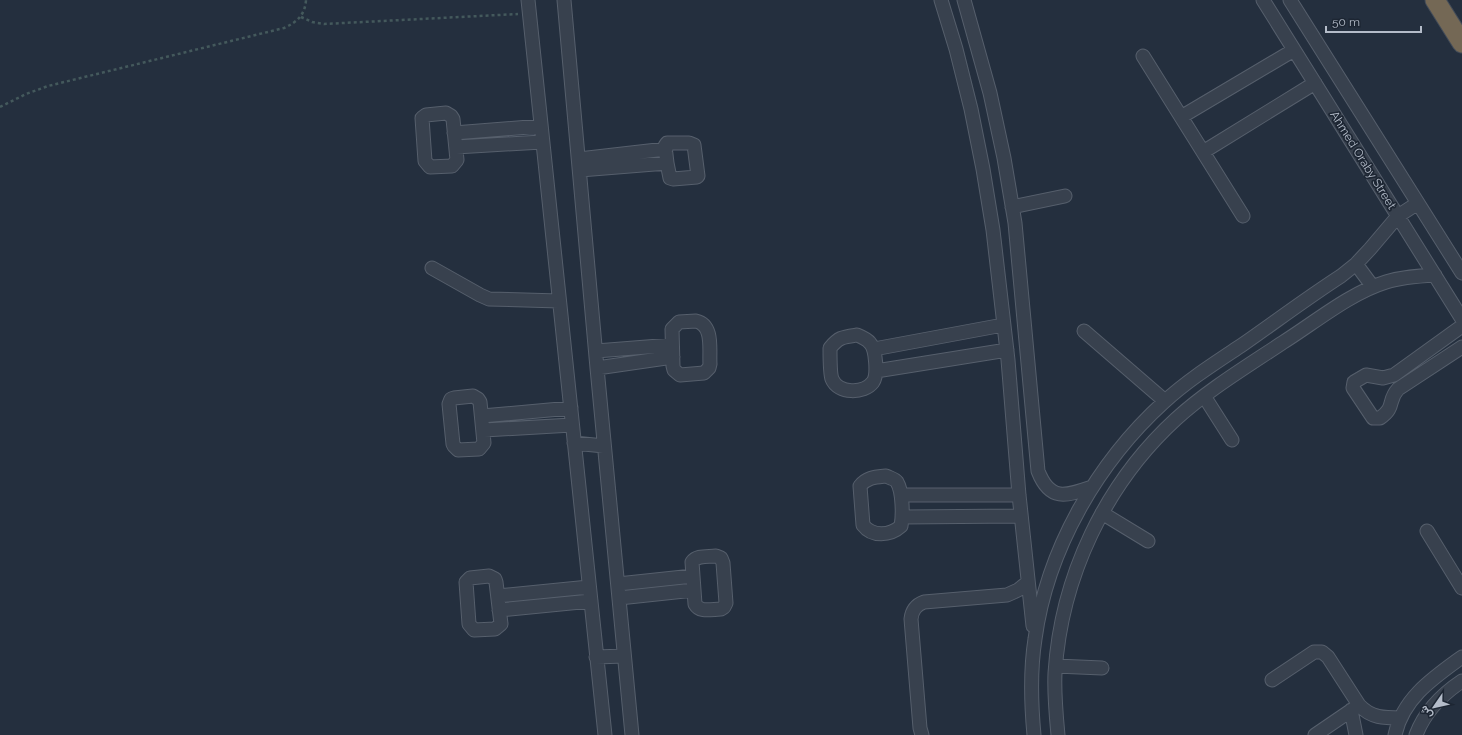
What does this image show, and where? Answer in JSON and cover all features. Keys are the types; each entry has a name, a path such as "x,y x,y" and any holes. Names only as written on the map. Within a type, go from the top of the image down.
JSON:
{"highway":[{"path":"1435,0 1462,43"}],"street":[{"path":"528,0 605,735"},
{"path":"564,0 604,446 632,735"},
{"path":"941,0 956,49 971,109 984,169 993,230 1007,350 1021,516 1035,638"},
{"path":"964,0 990,93 1004,158 1012,207 1022,289 1038,471 1046,486 1053,492 1061,495 1069,495 1092,487"},
{"name":"Ahmed Oraby Street","path":"1264,0 1314,83 1462,319"},
{"path":"1290,0 1462,273"},
{"path":"1181,117 1294,50"},
{"path":"1143,56 1243,216"},
{"path":"1203,152 1314,83"},
{"path":"449,114 453,119 454,133 457,160 454,164 433,167 428,166 425,161 422,118 426,115 449,114"},
{"path":"454,133 541,126"},
{"path":"456,147 542,142"},
{"path":"668,143 694,145 698,176 696,178 673,179 669,176 666,149 665,146 668,143"},
{"path":"1364,161 1383,148"},
{"path":"579,164 666,149"},
{"path":"579,164 667,163"},
{"path":"1012,207 1065,196"},
{"path":"1034,735 1031,685 1035,638 1039,615 1052,570 1071,527 1092,487 1118,450 1165,401 1200,373 1341,276 1356,264 1398,216 1418,203"},
{"path":"1356,264 1373,287"},
{"path":"432,268 480,296 489,299 559,301"},
{"path":"1058,735 1055,697 1056,666 1060,629 1071,586 1088,541 1102,513 1142,453 1176,418 1204,396 1355,295 1373,287 1401,278 1435,275"},
{"path":"1001,293 1022,289"},
{"path":"874,350 1003,325"},
{"path":"1462,326 1394,375 1387,378 1379,378 1369,375 1363,376 1354,382 1353,388 1372,416 1375,419 1380,418 1388,412 1395,392 1400,387 1462,347"},
{"path":"1084,330 1165,401"},
{"path":"857,335 864,338 871,344 874,350 876,371 873,381 862,389 850,390 837,386 832,379 830,348 842,337 857,335"},
{"path":"876,371 1007,350"},
{"path":"596,351 672,351 597,368"},
{"path":"1379,378 1393,398"},
{"path":"1204,396 1232,440"},
{"path":"476,397 480,402 482,416 484,443 482,447 461,450 456,449 453,444 450,401 454,398 476,397"},
{"path":"482,416 570,408"},
{"path":"484,430 572,425"},
{"path":"574,443 604,446"},
{"path":"886,476 897,482 901,495 903,518 901,526 892,532 877,534 866,530 863,525 860,486 864,481 869,478 886,476"},
{"path":"901,495 1019,495"},
{"path":"1102,513 1148,542"},
{"path":"903,518 1021,516"},
{"path":"1427,531 1462,588"},
{"path":"716,556 720,558 723,563 725,605 721,608 699,609 695,604 694,590 692,562 697,557 716,556"},
{"path":"618,584 693,576"},
{"path":"492,577 496,582 498,596 501,624 498,628 477,631 471,629 469,624 466,582 470,578 492,577"},
{"path":"922,735 920,728 911,619 913,610 920,603 924,602 1007,595 1018,590 1028,582"},
{"path":"498,596 589,587"},
{"path":"619,598 694,590"},
{"path":"499,610 591,601"},
{"path":"1272,680 1314,652 1322,652 1328,656 1355,708 1356,735"},
{"path":"596,657 624,656"},
{"path":"1395,735 1408,704 1418,692 1429,681 1462,657"},
{"path":"1056,666 1102,668"},
{"path":"1416,735 1420,724 1433,705 1452,687 1462,681"},
{"path":"1315,735 1355,708 1383,718 1401,718"}],"path":[{"path":"0,107 26,94 48,86 284,28 301,17 306,0"},
{"path":"301,17 312,22 324,24 516,13"}]}
